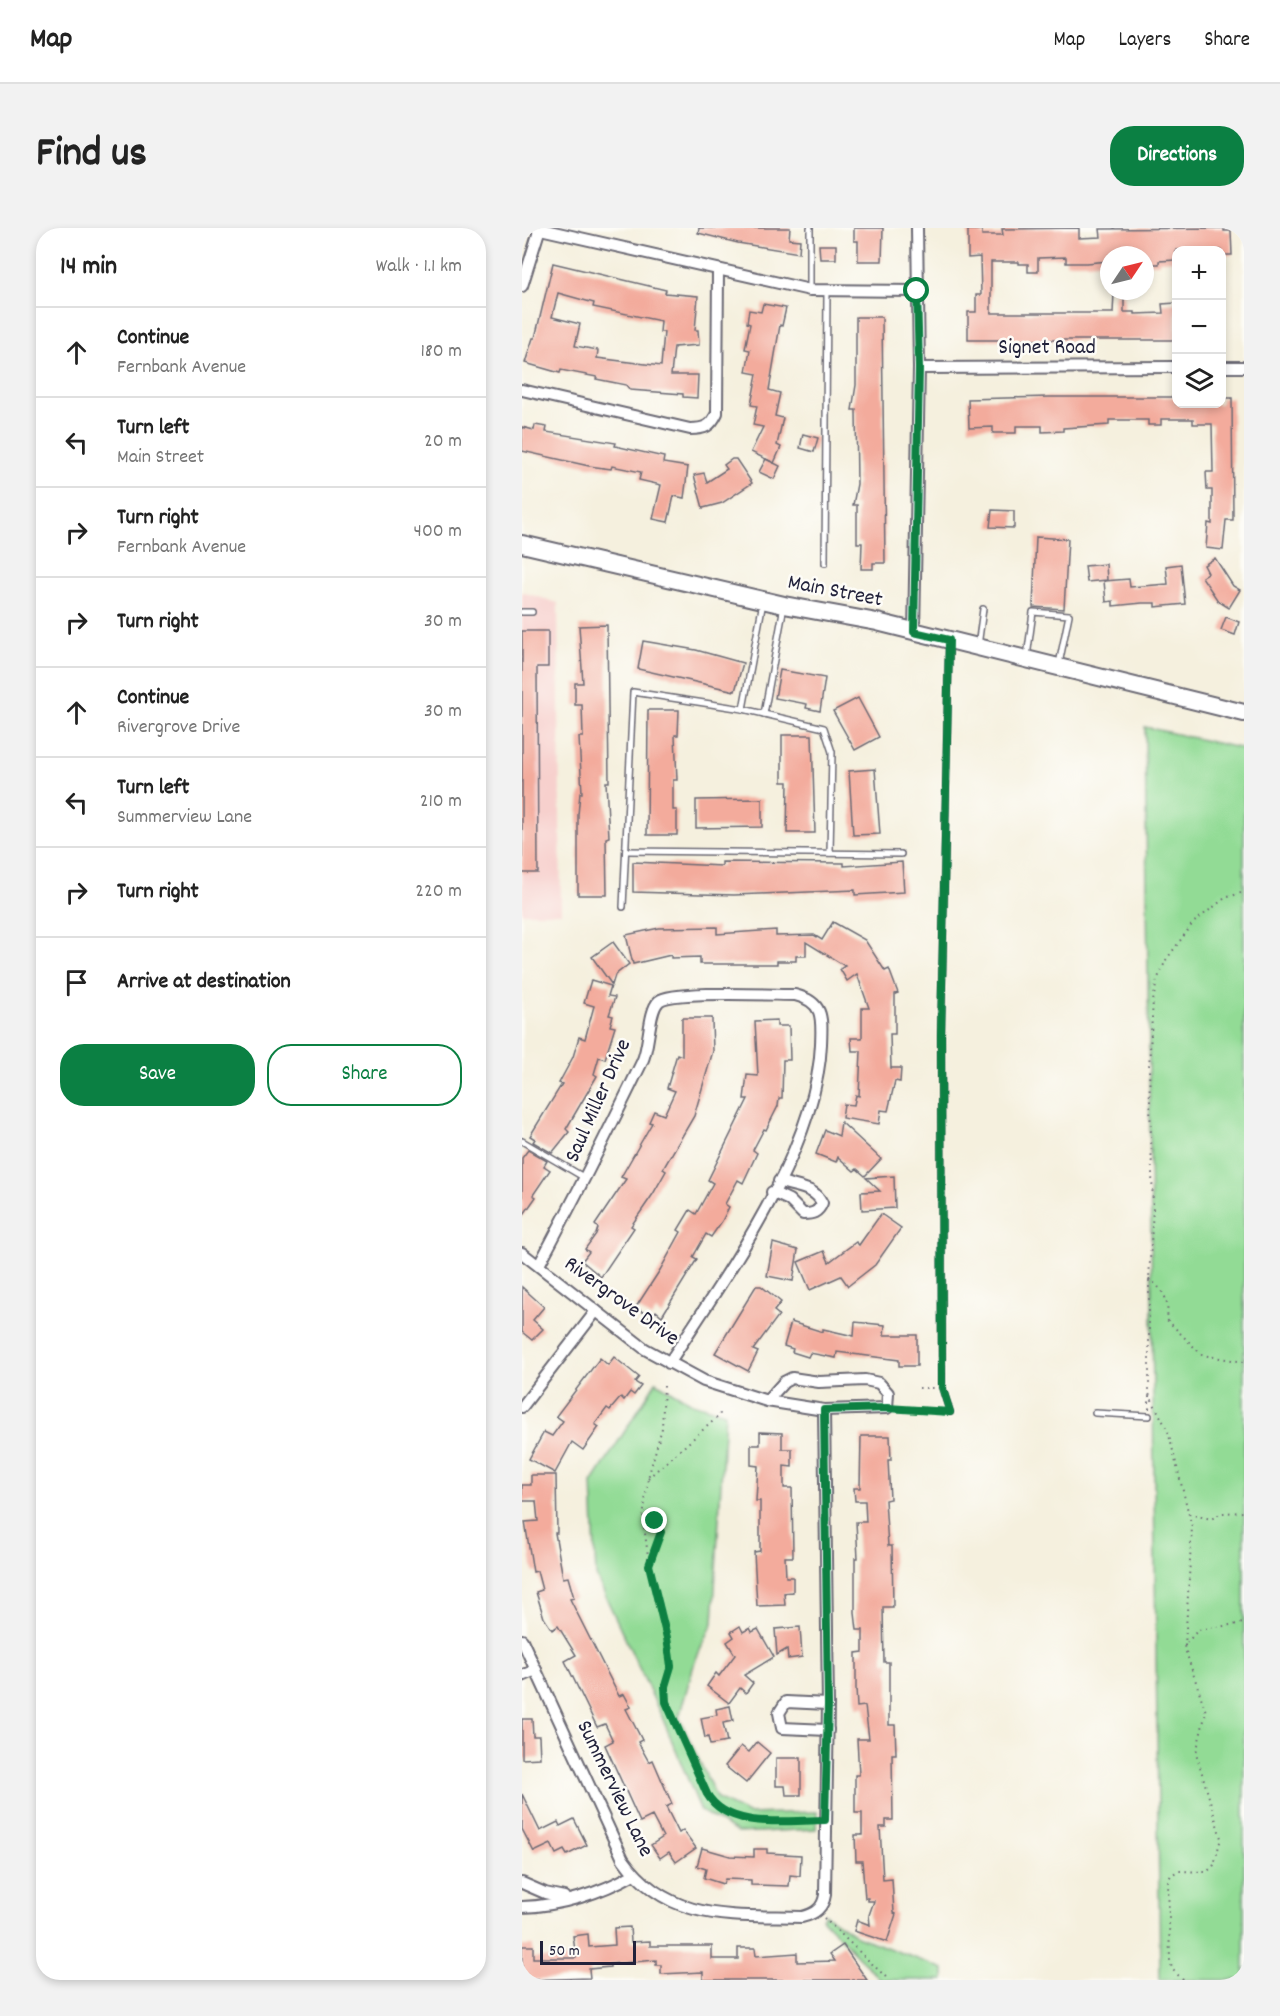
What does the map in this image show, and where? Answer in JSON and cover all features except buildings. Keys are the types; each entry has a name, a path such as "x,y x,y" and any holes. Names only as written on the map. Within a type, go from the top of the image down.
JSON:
{"main road":[{"name":"Main Street","path":"522,544 784,605 1027,658 1148,691 1244,713"}],"street":[{"path":"522,286 539,228 810,290 827,292 917,291"},
{"path":"914,632 919,368 917,228"},
{"path":"522,390 690,429 702,429 712,424 717,413 717,270"},
{"name":"Signet Road","path":"919,368 1172,367"},
{"path":"1226,367 1244,367"},
{"name":"Saul Miller Drive","path":"539,1265 586,1178 646,1054 653,1009 659,1001 677,995 795,995 809,998 819,1009 820,1067 803,1127 753,1231 669,1363"},
{"path":"772,1192 789,1200 803,1214 813,1214 819,1209 822,1203 818,1195 810,1189 795,1188 779,1181"},
{"name":"Rivergrove Drive","path":"522,1253 645,1349 704,1381 766,1401 824,1410 887,1408"},
{"path":"522,1407 596,1311"},
{"path":"766,1401 784,1382 792,1378 819,1382 865,1380 879,1383 888,1393 887,1408"},
{"path":"817,1911 824,1904 825,1895 828,1730 824,1410"},
{"name":"Summerview Lane","path":"523,1645 623,1859 634,1874 666,1900 698,1912 802,1917 817,1911"},
{"path":"522,1676 536,1670"},
{"path":"828,1704 786,1702 779,1713 782,1728 828,1730"},
{"path":"522,1907 576,1898 615,1885 634,1874"},
{"path":"522,1883 556,1897 576,1898"}],"lane":[{"path":"810,228 810,290"},
{"path":"825,563 827,292"},
{"path":"743,708 763,600"},
{"path":"764,714 784,605"},
{"path":"978,647 982,609"},
{"path":"522,612 532,612"},
{"path":"1027,658 1033,612 1069,615 1059,666"},
{"path":"949,640 941,1035 942,1387 950,1412"},
{"path":"623,907 633,693 743,708 824,728 832,752 830,853"},
{"path":"626,851 901,854"},
{"path":"522,1141 586,1178"},
{"path":"1095,1413 1149,1416"}],"path":[{"path":"1149,1416 1149,1279 1153,1208 1149,1066 1157,980 1166,960 1193,923 1225,898 1244,892"},
{"path":"1149,1279 1163,1290 1168,1303 1167,1320 1202,1355 1244,1362"},
{"path":"664,1386 662,1428 648,1478 643,1517 649,1565 662,1608 669,1647 671,1666 665,1686 666,1702 711,1801 728,1813 742,1819 825,1820"},
{"path":"919,1388 942,1387"},
{"path":"1149,1394 1168,1431 1192,1527 1185,1646 1206,1712 1196,1753 1221,1838 1216,1859 1207,1872 1178,1871 1171,1875 1168,1881 1170,1960 1172,1969 1183,1980"},
{"path":"887,1408 950,1412"},
{"path":"648,1478 685,1444 712,1425 720,1415 719,1410"},
{"path":"1188,1514 1211,1519 1222,1513 1244,1512"},
{"path":"643,1517 655,1521 661,1532 649,1565"},
{"path":"1185,1646 1198,1630 1244,1623"},
{"path":"817,1911 889,1980"}],"shaded area":[{"path":"522,592 558,603 561,913 522,913"}],"green space":[{"path":"1145,727 1244,749 1244,1980 1160,1980"},
{"path":"656,1382 692,1403 725,1413 713,1623 695,1661 679,1717 717,1799 748,1814 817,1812 816,1829 738,1833 701,1811 662,1717 596,1576 592,1483"},
{"path":"825,1914 857,1936 944,1969 944,1980 880,1980 822,1918"}],"route":[{"path":"655,1521 660,1526 661,1532 649,1565 651,1579 662,1608 671,1666 665,1686 666,1702 707,1794 716,1805 742,1819 825,1820 828,1704 824,1410 887,1408 950,1412 942,1387 941,1035 949,640 914,632 919,368 917,291"}]}
